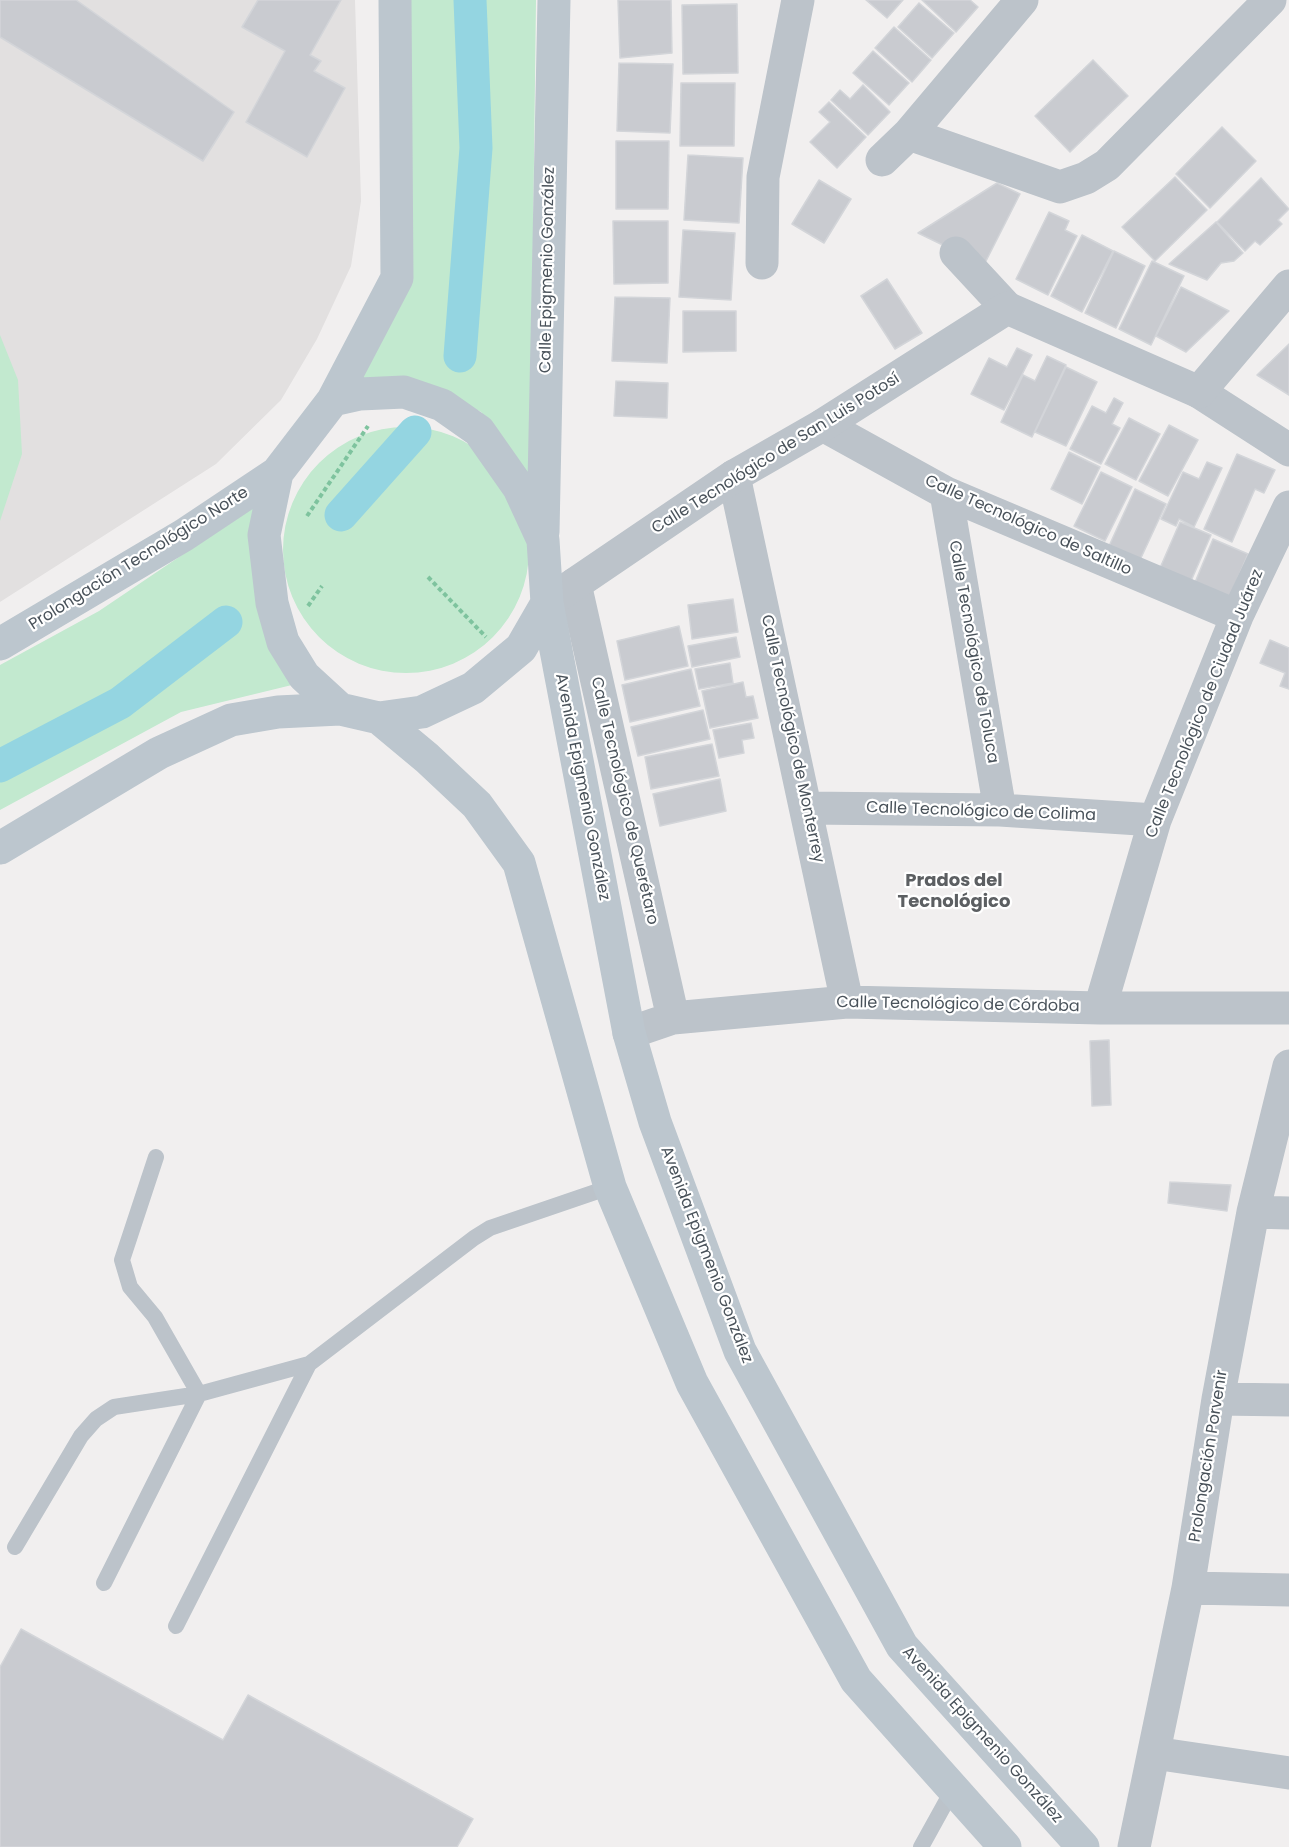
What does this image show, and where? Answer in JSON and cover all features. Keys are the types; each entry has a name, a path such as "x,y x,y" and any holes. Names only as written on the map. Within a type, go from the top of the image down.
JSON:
{"main road":[{"path":"340,710 304,676 282,642 272,603 264,535 277,473 333,400 397,278 395,0"},
{"name":"Calle Epigmenio González","path":"547,603 543,540 554,0"},
{"path":"333,400 360,394 404,392 441,405 479,431 519,488 543,540"},
{"name":"Prolongación Tecnológico Norte","path":"0,644 184,535 277,473"},
{"path":"0,848 159,753 231,720 278,712 340,710 378,718 422,712 473,688 520,648 547,603"},
{"name":"Avenida Epigmenio González","path":"547,603 629,1033 655,1122 740,1351 902,1646 1083,1847"},
{"path":"378,718 427,758 477,806 519,863 610,1186 692,1383 856,1680 952,1791 1005,1847"}],"street":[{"path":"762,263 763,177 798,0"},
{"path":"882,160 909,134 1022,0"},
{"path":"909,134 1060,187 1086,178 1107,165 1270,0"},
{"path":"956,253 1007,308 1199,392 1289,450"},
{"path":"1199,392 1289,286"},
{"name":"Calle Tecnológico de San Luis Potosí","path":"547,603 734,476 823,425 1007,308"},
{"name":"Calle Tecnológico de Saltillo","path":"823,425 946,493 1237,616"},
{"name":"Calle Tecnológico de Monterrey","path":"734,476 807,807 847,1002"},
{"name":"Calle Tecnológico de Toluca","path":"946,493 1000,810"},
{"name":"Calle Tecnológico de Ciudad Juárez","path":"1100,1008 1155,820 1237,616 1289,507"},
{"name":"Calle Tecnológico de Querétaro","path":"574,584 673,1018"},
{"name":"Calle Tecnológico de Colima","path":"807,807 1000,810 1155,820"},
{"name":"Calle Tecnológico de Córdoba","path":"629,1033 673,1018 847,1002 1100,1008 1289,1008"},
{"name":"Prolongación Porvenir","path":"1134,1847 1188,1588 1218,1399 1253,1212 1289,1066"},
{"path":"1253,1212 1289,1213"},
{"path":"1218,1399 1289,1400"},
{"path":"1188,1588 1289,1590"},
{"path":"1154,1753 1287,1775"}],"lane":[{"path":"156,1157 122,1260 130,1287 155,1317 199,1394"},
{"path":"15,1547 81,1436 96,1419 114,1407 199,1394 309,1364 490,1228 610,1186"},
{"path":"176,1626 309,1364"},
{"path":"104,1583 199,1394"},
{"path":"921,1847 952,1791"}],"shaded area":[{"path":"0,0 355,0 361,201 351,266 317,339 281,400 216,464 0,602"}],"green space":[{"path":"410,0 536,0 530,480 481,412 451,396 358,382 409,284"},
{"path":"0,335 18,380 22,454 0,521"},
{"path":"418,427 442,432 464,441 475,447 493,463 509,481 520,503 527,526 529,550 527,574 520,597 509,619 493,637 475,653 442,668 418,673 394,673 370,668 337,653 303,619 292,597 285,574 283,538 288,514 303,481 337,447 359,436 382,429"},
{"path":"262,501 296,684 181,712 0,810 0,665 99,611"}],"building":[{"path":"0,0 76,0 234,112 203,161 0,37"},
{"path":"258,0 341,0 310,55 321,61 314,71 345,88 307,157 246,122 285,51 242,27"},
{"path":"618,0 671,0 672,53 620,58"},
{"path":"866,0 903,0 887,18"},
{"path":"922,0 970,0 978,7 956,32"},
{"path":"919,3 954,33 932,58 898,27"},
{"path":"737,4 738,73 683,74 682,5"},
{"path":"894,27 931,60 912,82 875,48"},
{"path":"873,51 909,83 889,105 853,73"},
{"path":"1093,60 1128,96 1070,152 1035,116"},
{"path":"619,63 673,64 670,133 617,131"},
{"path":"681,83 735,83 734,146 680,146"},
{"path":"863,85 890,112 868,135 831,100 840,90 850,99"},
{"path":"829,102 866,137 837,168 810,142 830,122 819,112"},
{"path":"1222,127 1256,161 1210,208 1176,174"},
{"path":"616,141 669,141 668,209 616,209"},
{"path":"688,155 743,158 739,223 684,220"},
{"path":"1175,177 1207,210 1155,261 1122,227"},
{"path":"1261,178 1289,209 1278,220 1282,224 1260,245 1255,241 1245,251 1217,222"},
{"path":"819,180 851,199 824,243 792,224"},
{"path":"997,183 1020,194 984,265 918,233"},
{"path":"1049,212 1069,221 1065,230 1077,236 1048,295 1016,279"},
{"path":"613,221 668,221 668,283 614,284"},
{"path":"1216,222 1243,253 1234,261 1221,263 1207,280 1169,264"},
{"path":"683,230 735,233 731,300 679,297"},
{"path":"1082,235 1113,251 1082,312 1051,296"},
{"path":"1114,251 1145,266 1116,328 1085,313"},
{"path":"1152,261 1184,276 1151,345 1119,329"},
{"path":"887,279 922,333 895,349 861,296"},
{"path":"1181,287 1229,311 1186,352 1156,336"},
{"path":"615,297 670,298 667,363 612,361"},
{"path":"683,311 736,311 736,351 683,352"},
{"path":"1289,344 1289,395 1257,375"},
{"path":"1017,348 1032,355 1004,410 971,394 989,358 1007,367"},
{"path":"1047,356 1066,365 1032,437 1001,422 1023,375 1035,381"},
{"path":"1066,367 1097,382 1066,446 1035,432"},
{"path":"616,381 668,383 667,418 614,416"},
{"path":"1114,398 1123,403 1112,424 1120,428 1101,464 1070,449 1092,406 1106,413"},
{"path":"1129,418 1160,434 1136,480 1105,464"},
{"path":"1169,425 1198,440 1168,496 1139,481"},
{"path":"1069,452 1100,467 1082,504 1051,489"},
{"path":"1237,454 1275,470 1264,493 1255,489 1232,542 1204,529"},
{"path":"1207,462 1222,468 1194,527 1179,519 1176,526 1161,519 1183,472 1199,479"},
{"path":"1101,472 1132,487 1105,541 1074,526"},
{"path":"1135,489 1166,504 1140,560 1109,546"},
{"path":"1180,522 1211,535 1191,581 1160,568"},
{"path":"1213,539 1248,554 1226,606 1191,592"},
{"path":"733,599 738,632 692,639 688,605"},
{"path":"679,626 688,666 625,680 617,641"},
{"path":"736,637 740,657 692,667 688,646"},
{"path":"1270,640 1289,648 1289,689 1280,686 1285,673 1260,663"},
{"path":"730,663 733,683 699,689 695,669"},
{"path":"691,669 700,706 630,722 622,685"},
{"path":"743,682 746,697 753,696 758,718 710,728 702,691"},
{"path":"703,710 710,739 638,756 631,727"},
{"path":"751,723 754,738 742,740 744,753 719,758 713,730"},
{"path":"712,744 719,776 651,789 645,757"},
{"path":"720,779 726,811 660,826 653,794"},
{"path":"1109,1040 1111,1105 1092,1106 1090,1041"},
{"path":"1170,1182 1231,1185 1227,1211 1168,1203"},
{"path":"21,1629 223,1740 248,1695 473,1819 457,1847 0,1847 0,1667"}],"waterway":[{"path":"460,356 476,148 470,0"},
{"path":"341,515 415,432"},
{"path":"0,766 120,703 226,622"}],"district":[{"name":"Prados del Tecnológico","path":"954,891"}]}
